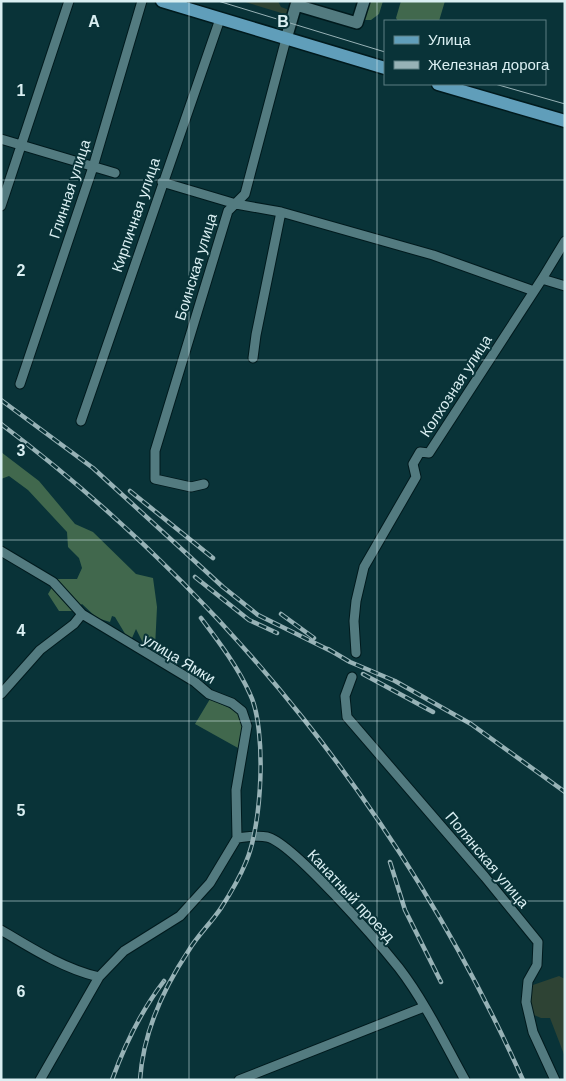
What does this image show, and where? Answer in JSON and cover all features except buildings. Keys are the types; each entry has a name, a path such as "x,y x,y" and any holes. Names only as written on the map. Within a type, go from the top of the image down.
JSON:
{"main road":[{"path":"162,1 384,68"},
{"path":"441,85 565,121"}],"street":[{"path":"1,206 69,1"},
{"name":"Глинная улица","path":"20,384 93,167 142,1"},
{"path":"286,39 296,5 357,23 364,1"},
{"name":"Кирпичная улица","path":"81,420 220,19"},
{"name":"Боинская улица","path":"204,484 191,487 155,479 155,450 228,211 244,194 286,39"},
{"path":"1,139 115,174"},
{"path":"162,182 236,204 281,212 433,255 534,291"},
{"path":"254,358 256,334 281,212"},
{"name":"Колхозная улица","path":"356,653 354,621 356,601 364,567 416,477 413,464 420,452 429,453 565,241"},
{"path":"542,279 565,286"},
{"name":"улица Ямки","path":"1,551 53,582 82,614 195,682 209,694 232,703 242,711 247,726 236,790 237,838"},
{"path":"1,694 40,650 74,624 82,614"},
{"name":"Полянская улица","path":"352,677 345,696 347,717 485,877 538,942 536,966 528,980 526,1002 533,1032 556,1080"},
{"name":"Канатный проезд","path":"237,838 268,837 284,845 325,885 399,968 424,1007 465,1080"},
{"path":"40,1080 99,977 124,950 180,916 210,883 237,838"},
{"path":"1,930 26,945 84,973 99,977"},
{"path":"239,1080 424,1007"}],"green space":[{"path":"242,1 278,1 281,7 289,10 288,15"},
{"path":"366,1 383,1 379,14 371,20 364,20 362,16"},
{"path":"401,1 445,1 439,20 397,20 396,18"},
{"path":"1,452 39,481 75,524 93,532 136,574 153,578 157,607 155,648 144,645 136,629 132,638 127,637 115,617 112,616 110,622 97,618 82,604 73,611 59,611 48,594 57,579 77,579 82,568 79,558 68,547 67,532 28,490 9,476 1,479"},
{"path":"210,699 238,712 246,732 238,748 195,724"},
{"path":"559,976 565,979 565,1057 550,1018 541,1018 534,1015 528,994 530,986"}],"tram line":[{"path":"218,1 384,52"},
{"path":"498,85 565,104"}],"railway":[{"path":"1,400 93,468 223,587 258,615 333,652"},
{"path":"1,424 84,491 162,562 235,638 304,719 367,804 424,892 477,984 523,1080"},
{"path":"130,491 213,558"},
{"path":"195,577 249,620 277,633"},
{"path":"281,614 314,638"},
{"path":"140,1080 145,1045 163,996 180,965 224,903 241,874 256,825 259,802 260,753 259,730 255,710 250,694 240,674 201,618"},
{"path":"328,649 350,662 395,681 471,724 565,792"},
{"path":"363,674 433,712"},
{"path":"390,862 405,910 441,982"},
{"path":"112,1080 134,1028 164,981"}]}
